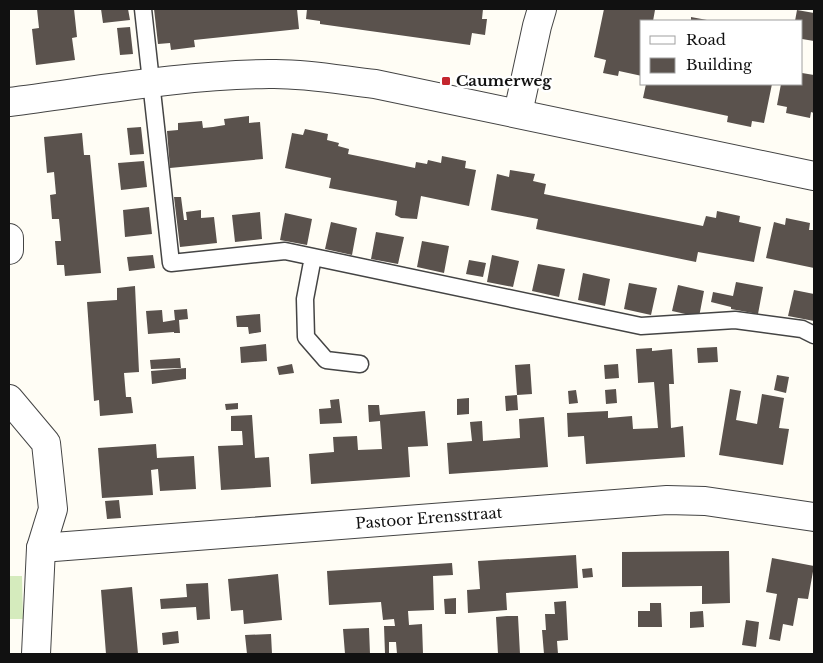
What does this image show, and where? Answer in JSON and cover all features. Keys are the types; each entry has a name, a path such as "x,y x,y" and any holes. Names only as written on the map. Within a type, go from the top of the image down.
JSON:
{"street":[{"path":"518,113 542,9"},
{"path":"9,102 150,84 232,76 300,74 375,84 814,176"},
{"path":"9,238 9,250"},
{"path":"9,399 46,443 53,509 41,548 36,654"},
{"name":"Pastoor Erensstraat","path":"41,548 666,500 705,501 814,517"}],"lane":[{"path":"143,9 171,263 285,251 641,326 735,320 802,329 814,335"},
{"path":"313,257 305,300 306,337 326,360 360,364"}],"green space":[{"path":"9,576 22,576 23,619 9,619"}],"building":[{"path":"37,9 74,9 77,37 72,38 75,60 36,65 32,29 39,28"},
{"path":"101,9 128,9 130,20 103,23"},
{"path":"154,9 297,9 299,29 194,40 195,47 171,50 170,43 158,44"},
{"path":"307,9 483,9 482,19 487,19 485,35 472,33 470,45 320,24 320,21 306,19"},
{"path":"604,9 655,10 653,20 640,20 640,76 619,71 618,76 603,73 606,60 594,57"},
{"path":"797,10 814,13 814,41 803,39 803,20 795,20"},
{"path":"691,17 707,20 691,20"},
{"path":"130,27 133,54 120,55 117,28"},
{"path":"803,73 814,75 814,113 811,112 810,118 786,113 787,107 777,105 781,85 803,85"},
{"path":"646,85 772,85 764,123 752,121 751,127 727,122 728,116 643,98"},
{"path":"249,116 249,123 260,122 263,159 170,168 167,131 178,130 178,123 202,121 203,128 225,125 224,119"},
{"path":"141,127 144,154 130,155 127,128"},
{"path":"305,129 328,134 327,140 339,143 338,146 349,149 348,154 415,168 416,162 427,164 428,160 441,163 442,156 466,161 465,168 476,170 469,206 421,196 417,219 401,218 395,215 397,201 329,188 331,178 285,168 292,133 303,135"},
{"path":"82,133 84,155 90,155 101,273 65,276 64,265 57,265 55,241 61,241 59,219 52,219 50,195 56,194 54,172 47,173 44,137"},
{"path":"144,161 147,187 121,190 118,163"},
{"path":"510,170 535,174 533,181 546,184 544,194 703,226 706,216 716,218 717,211 740,216 739,222 761,227 754,262 698,252 696,262 536,229 538,219 491,210 497,174 509,177"},
{"path":"174,197 181,197 184,220 187,220 186,212 201,210 201,218 214,217 217,243 180,247"},
{"path":"149,207 152,234 125,237 123,210"},
{"path":"260,212 262,239 235,242 232,215"},
{"path":"285,213 312,219 307,245 280,240"},
{"path":"786,218 810,223 809,230 814,230 814,268 766,258 774,222 785,225"},
{"path":"331,222 357,228 352,255 325,249"},
{"path":"376,232 404,237 398,264 371,259"},
{"path":"422,241 449,246 444,273 417,267"},
{"path":"153,255 155,268 129,271 127,257"},
{"path":"492,255 519,261 513,287 487,282"},
{"path":"469,260 486,263 483,277 466,274"},
{"path":"538,264 565,269 559,297 532,291"},
{"path":"583,273 610,279 605,306 578,300"},
{"path":"736,282 763,287 758,314 731,309 731,307 711,302 713,292 733,296"},
{"path":"629,283 657,288 651,315 624,309"},
{"path":"678,285 704,291 699,317 672,311"},
{"path":"135,286 139,372 124,373 126,397 131,397 133,413 100,416 99,400 94,401 87,302 117,300 117,288"},
{"path":"794,290 814,294 814,321 788,316"},
{"path":"187,309 188,319 179,320 180,333 148,334 146,311 162,310 163,322 175,320 174,310"},
{"path":"260,314 261,332 249,334 248,327 237,327 236,316"},
{"path":"266,344 267,361 241,363 240,347"},
{"path":"717,347 718,362 698,363 697,348"},
{"path":"652,348 652,351 672,349 674,384 669,384 671,428 683,426 685,457 586,464 584,436 568,437 567,413 608,411 608,418 632,416 633,429 658,428 654,382 638,383 636,349"},
{"path":"180,358 181,368 151,369 150,360"},
{"path":"292,364 294,373 279,375 277,367"},
{"path":"530,364 532,394 517,395 515,365"},
{"path":"618,364 619,378 605,379 604,365"},
{"path":"186,368 186,379 152,384 151,371"},
{"path":"777,375 789,377 786,393 774,390"},
{"path":"616,389 617,403 606,404 605,390"},
{"path":"730,389 741,391 736,420 757,424 762,394 784,398 779,428 789,429 783,465 719,455"},
{"path":"576,390 578,403 569,404 568,391"},
{"path":"517,395 518,410 506,411 505,396"},
{"path":"469,398 469,414 457,415 457,399"},
{"path":"339,399 342,423 320,424 319,409 331,408 330,400"},
{"path":"238,403 238,409 226,410 225,404"},
{"path":"368,405 379,405 380,415 425,411 428,446 408,447 410,477 311,484 309,454 334,452 333,437 357,436 358,450 382,449 380,421 369,422"},
{"path":"252,415 255,458 269,457 271,487 221,490 218,446 243,445 242,431 231,431 231,416"},
{"path":"544,417 548,467 449,474 447,443 472,441 470,422 482,421 483,441 520,438 519,419"},
{"path":"156,444 157,458 194,456 196,489 160,491 158,469 151,470 153,495 102,498 98,448"},
{"path":"119,500 121,518 107,519 105,501"},
{"path":"729,551 730,603 702,604 702,586 622,587 622,552"},
{"path":"576,555 578,588 506,593 507,610 468,613 467,590 480,589 478,561"},
{"path":"772,558 814,566 808,599 798,598 793,626 783,624 780,641 769,639 777,594 766,592"},
{"path":"452,563 453,575 433,576 434,610 408,611 409,625 422,624 423,654 397,654 396,642 389,642 389,654 385,654 384,626 395,626 394,619 383,620 381,602 329,605 327,571"},
{"path":"592,568 593,577 583,578 582,569"},
{"path":"278,574 282,620 244,624 243,610 231,611 228,579"},
{"path":"208,583 210,619 197,620 196,607 161,609 160,599 187,597 186,584"},
{"path":"132,587 138,654 106,654 101,590"},
{"path":"456,598 456,614 445,614 444,599"},
{"path":"566,601 568,640 557,641 558,654 544,654 542,630 546,630 545,614 555,614 554,602"},
{"path":"650,603 661,603 662,627 638,627 638,611 650,611"},
{"path":"703,611 704,627 690,628 690,612"},
{"path":"518,616 520,654 498,654 496,617"},
{"path":"746,620 759,622 756,647 742,645"},
{"path":"369,628 370,654 345,654 343,629"},
{"path":"178,631 179,643 163,645 162,633"},
{"path":"271,634 272,654 247,654 245,635"}],"place":[{"name":"Caumerweg","path":"446,81"}]}
